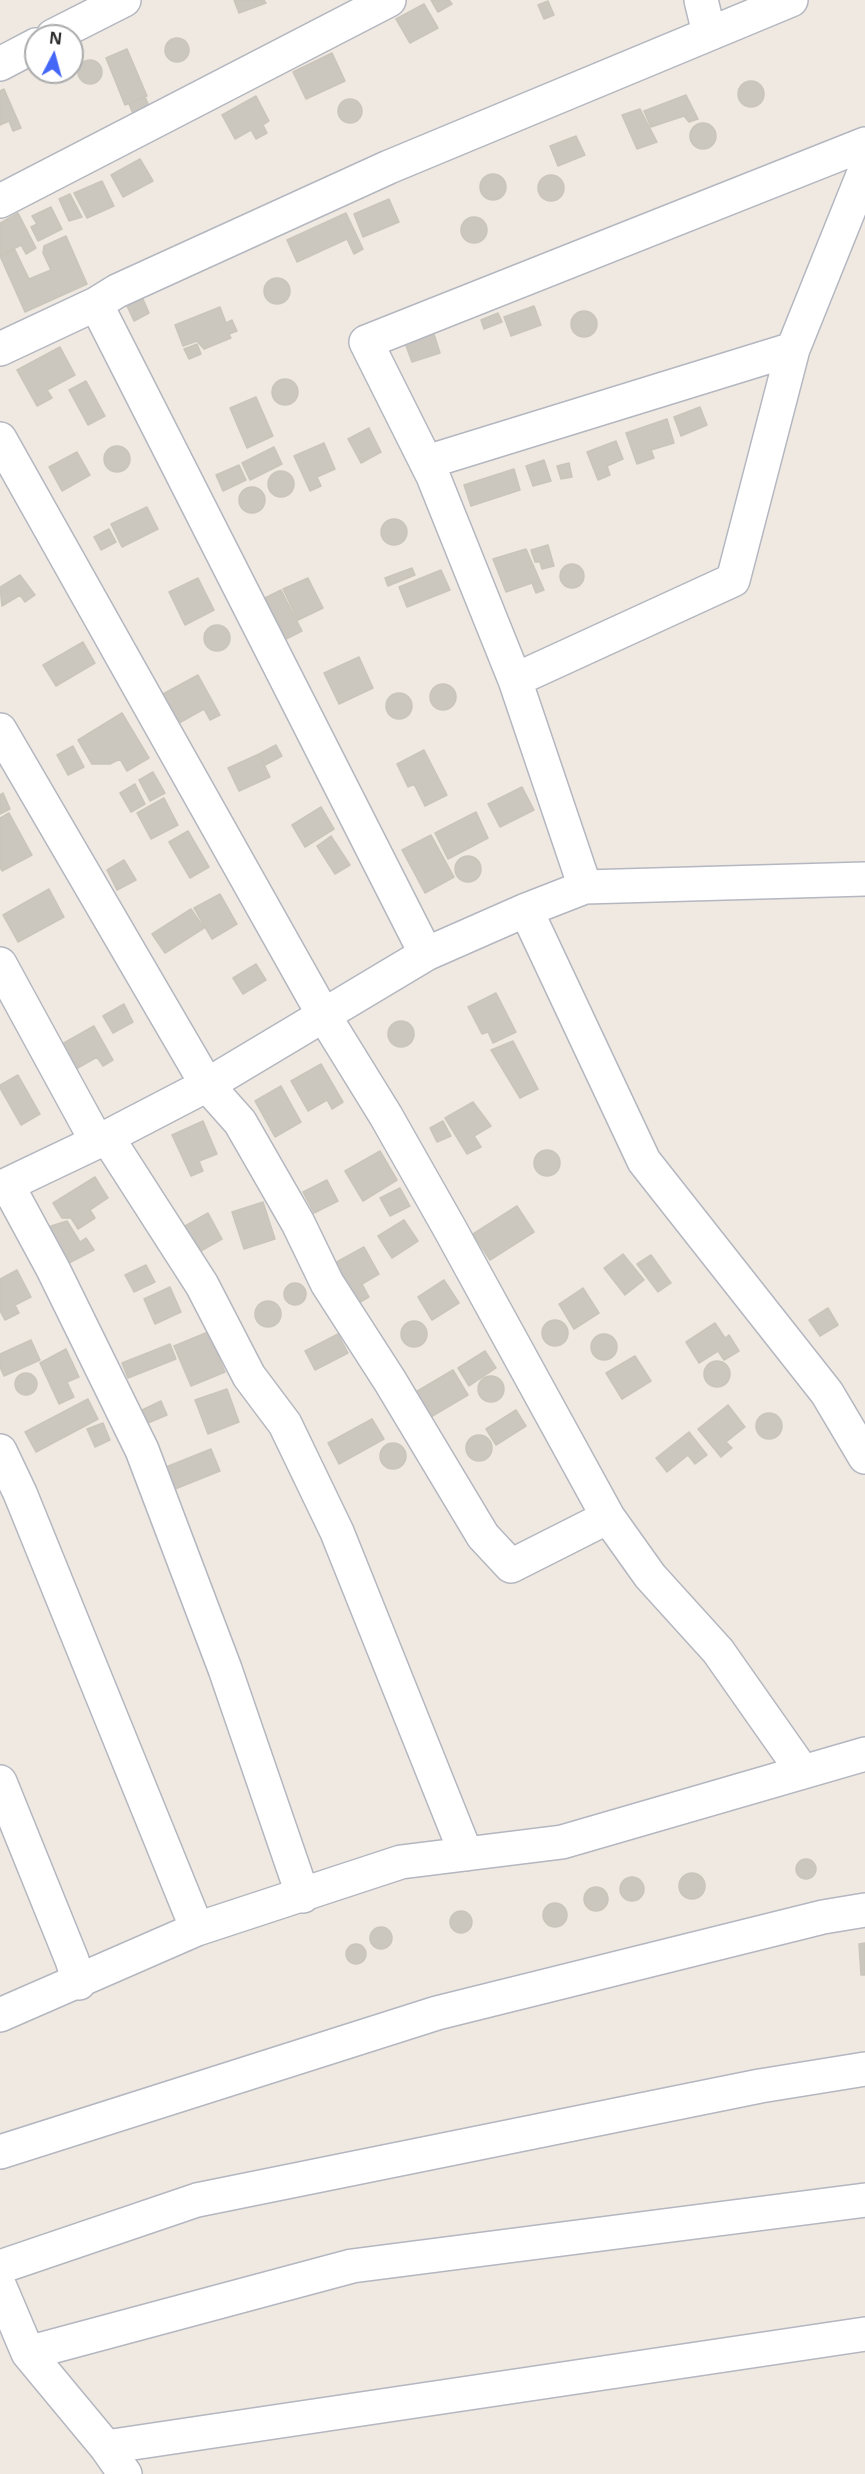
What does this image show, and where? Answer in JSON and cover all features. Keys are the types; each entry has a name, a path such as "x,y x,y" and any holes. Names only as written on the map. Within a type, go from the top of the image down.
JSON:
{"street":[{"path":"77,24 124,0"},
{"path":"0,201 389,0"},
{"path":"701,0 709,33"},
{"path":"0,350 96,304 117,291 389,167 791,0"},
{"path":"0,64 24,51"},
{"path":"585,887 514,680 427,462 366,342 865,144"},
{"path":"514,680 733,580 794,349 865,170"},
{"path":"96,304 426,954"},
{"path":"427,462 794,349"},
{"path":"0,439 323,1014 421,1177 608,1517 650,1576 718,1651 802,1772"},
{"path":"0,729 207,1085 240,1122 298,1222 327,1283 390,1381 483,1536 511,1566 608,1517"},
{"path":"303,1896 225,1669 142,1450 53,1269 4,1187 207,1085 426,954 585,887 865,879"},
{"path":"526,910 644,1161 827,1393 865,1457"},
{"path":"0,964 101,1139 201,1285 249,1376 285,1424 337,1532 466,1854"},
{"path":"0,1451 20,1493 196,1929"},
{"path":"0,2015 79,1983 196,1929 303,1896 401,1862 562,1842 865,1754"},
{"path":"0,1782 68,1950 79,1983"},
{"path":"0,2152 436,2013 823,1917 865,1910"},
{"path":"0,2267 198,2200 760,2086 865,2069"},
{"path":"28,2353 352,2266 865,2200"},
{"path":"0,2287 28,2353 106,2447 125,2474"},
{"path":"106,2447 865,2334"}],"building":[{"path":"234,0 264,0 266,3 239,13"},
{"path":"431,0 449,0 452,4 438,12"},
{"path":"548,1 554,15 544,19 538,5"},
{"path":"424,4 438,28 410,43 396,19"},
{"path":"177,38 185,42 189,50 185,58 177,62 169,58 165,50 169,42"},
{"path":"127,49 147,96 125,105 106,58"},
{"path":"332,53 345,81 306,99 293,72"},
{"path":"94,61 101,68 101,76 98,80 90,84 84,82 84,62"},
{"path":"751,81 760,85 764,94 760,103 751,107 742,103 738,94 742,85"},
{"path":"4,89 21,128 13,131 9,121 0,125 0,91"},
{"path":"686,95 698,119 689,122 684,116 651,127 644,111"},
{"path":"256,96 269,121 263,125 267,133 256,139 251,130 235,139 222,115"},
{"path":"145,97 150,108 134,116 129,104"},
{"path":"350,99 358,103 362,111 358,119 350,123 342,119 338,111 342,103"},
{"path":"640,109 657,142 637,149 622,115"},
{"path":"703,123 712,127 716,136 712,145 703,149 694,145 690,136 694,127"},
{"path":"576,136 585,155 558,166 550,146"},
{"path":"140,159 153,181 123,197 111,175"},
{"path":"493,174 502,178 506,187 502,196 493,200 484,196 480,187 484,178"},
{"path":"551,175 560,179 564,188 560,197 551,201 542,197 538,188 542,179"},
{"path":"102,181 114,206 87,218 74,193"},
{"path":"70,194 82,217 69,221 59,199"},
{"path":"389,199 399,222 363,237 354,214"},
{"path":"51,207 62,229 38,241 31,227 37,224 32,216"},
{"path":"18,213 36,248 26,254 21,245 0,256 0,223"},
{"path":"346,213 363,249 354,254 347,239 297,262 287,240"},
{"path":"474,217 483,221 487,230 483,239 474,243 465,239 461,230 465,221"},
{"path":"66,236 87,284 25,312 0,256 15,250 29,279 51,270 43,253 44,246"},
{"path":"277,278 286,282 290,291 286,300 277,304 268,300 264,291 268,282"},
{"path":"143,299 149,313 134,321 127,306"},
{"path":"534,306 541,325 511,336 504,317"},
{"path":"220,307 226,323 232,320 237,331 229,334 231,338 204,349 197,341 183,346 175,325"},
{"path":"584,311 593,315 597,324 593,333 584,337 575,333 571,324 575,315"},
{"path":"498,313 502,322 484,329 481,320"},
{"path":"434,334 440,353 412,362 405,343"},
{"path":"197,344 201,354 189,359 184,349"},
{"path":"60,347 75,375 47,390 52,398 37,406 17,370"},
{"path":"285,379 294,383 298,392 294,401 285,405 276,401 272,392 276,383"},
{"path":"86,381 105,416 88,425 69,390"},
{"path":"256,397 273,436 247,448 230,408"},
{"path":"700,407 707,425 681,436 674,417"},
{"path":"667,419 674,443 651,450 654,458 637,464 626,433"},
{"path":"369,428 381,452 361,463 348,439"},
{"path":"616,441 623,459 607,466 610,475 598,480 587,452"},
{"path":"324,443 335,469 317,477 321,486 310,491 294,456"},
{"path":"117,446 126,450 130,459 126,468 117,472 108,468 104,459 108,450"},
{"path":"274,447 282,464 250,480 242,463"},
{"path":"77,452 90,475 62,491 49,467"},
{"path":"544,460 551,481 533,486 526,466"},
{"path":"569,463 572,477 561,479 557,466"},
{"path":"239,465 246,480 223,491 216,475"},
{"path":"514,469 520,490 471,506 464,485"},
{"path":"281,471 290,475 294,484 290,493 281,497 272,493 268,484 272,475"},
{"path":"252,487 261,491 265,500 261,509 252,513 243,509 239,500 243,491"},
{"path":"147,507 158,529 122,547 111,524"},
{"path":"394,519 403,523 407,532 403,541 394,545 385,541 381,532 385,523"},
{"path":"109,529 116,542 101,550 94,537"},
{"path":"548,545 554,566 542,569 540,562 535,562 531,550"},
{"path":"526,549 544,590 536,593 532,583 506,592 493,559"},
{"path":"572,564 581,567 584,576 581,585 572,588 563,585 560,576 563,567"},
{"path":"412,568 415,575 388,586 385,578"},
{"path":"441,570 450,590 407,607 399,587"},
{"path":"20,575 35,595 25,602 20,595 2,606 0,587"},
{"path":"198,578 214,610 185,625 169,592"},
{"path":"308,578 323,608 298,620 283,589"},
{"path":"281,590 302,631 286,639 265,598"},
{"path":"217,625 226,629 230,638 226,647 217,651 208,647 204,638 208,629"},
{"path":"83,642 95,663 56,686 43,665"},
{"path":"359,657 373,688 339,704 324,673"},
{"path":"198,675 220,715 210,720 204,709 179,723 163,694"},
{"path":"443,684 452,688 456,697 452,706 443,710 434,706 430,697 434,688"},
{"path":"399,693 408,697 412,706 408,715 399,719 390,715 386,706 390,697"},
{"path":"122,713 149,758 127,771 120,759 110,764 92,764 78,740"},
{"path":"276,745 282,756 265,765 259,754"},
{"path":"73,746 84,767 68,775 57,755"},
{"path":"424,750 447,795 425,806 414,784 408,787 397,764"},
{"path":"259,754 270,777 239,791 228,768"},
{"path":"153,772 165,793 150,801 139,780"},
{"path":"135,784 145,804 131,812 120,793"},
{"path":"522,787 534,810 500,827 488,804"},
{"path":"3,793 10,809 0,814 0,795"},
{"path":"164,798 178,825 151,839 137,813"},
{"path":"321,807 334,829 305,847 292,825"},
{"path":"476,812 488,838 448,859 435,833"},
{"path":"9,813 32,855 2,871 0,867 0,818"},
{"path":"188,831 209,867 190,878 169,842"},
{"path":"431,835 454,877 425,893 402,850"},
{"path":"331,836 350,865 335,874 317,846"},
{"path":"468,856 477,860 481,869 477,878 468,882 459,878 455,869 459,860"},
{"path":"124,860 136,880 117,890 107,870"},
{"path":"49,889 64,917 18,942 3,915"},
{"path":"220,894 237,924 212,939 194,908"},
{"path":"191,909 204,928 165,953 152,934"},
{"path":"256,964 266,980 243,994 233,978"},
{"path":"496,993 516,1032 493,1043 488,1032 482,1034 468,1007"},
{"path":"124,1004 133,1022 113,1033 103,1016"},
{"path":"401,1021 410,1025 414,1034 410,1043 401,1047 392,1043 388,1034 392,1025"},
{"path":"94,1026 113,1060 103,1066 97,1057 76,1069 62,1044"},
{"path":"513,1041 538,1089 520,1098 491,1050"},
{"path":"321,1064 343,1102 332,1109 327,1100 308,1111 291,1081"},
{"path":"18,1075 40,1114 21,1125 0,1088 0,1085"},
{"path":"281,1086 301,1122 275,1137 255,1101"},
{"path":"473,1102 491,1126 474,1136 481,1147 467,1154 445,1118"},
{"path":"203,1121 217,1154 199,1161 203,1171 191,1176 172,1135"},
{"path":"443,1121 451,1136 437,1142 430,1128"},
{"path":"547,1150 556,1154 560,1163 556,1172 547,1176 538,1172 534,1163 538,1154"},
{"path":"380,1151 397,1180 363,1201 345,1171"},
{"path":"95,1177 108,1198 90,1210 95,1218 78,1229 71,1218 62,1218 53,1203"},
{"path":"327,1180 338,1201 314,1213 303,1192"},
{"path":"400,1188 410,1206 390,1216 380,1198"},
{"path":"263,1202 275,1239 244,1249 232,1212"},
{"path":"517,1206 534,1232 490,1260 473,1234"},
{"path":"208,1213 222,1239 199,1252 185,1226"},
{"path":"404,1220 418,1241 392,1258 378,1236"},
{"path":"67,1221 80,1242 86,1238 94,1250 67,1264 50,1232 51,1226"},
{"path":"364,1247 379,1274 362,1284 369,1297 355,1305 333,1264"},
{"path":"623,1254 644,1280 625,1295 604,1268"},
{"path":"651,1255 671,1283 658,1292 637,1264"},
{"path":"146,1265 155,1282 134,1292 125,1275"},
{"path":"17,1270 31,1297 15,1305 19,1313 5,1320 0,1311 0,1279"},
{"path":"444,1280 459,1303 432,1320 418,1297"},
{"path":"295,1283 303,1286 306,1294 303,1302 295,1305 287,1302 284,1294 287,1286"},
{"path":"170,1287 181,1312 155,1324 144,1299"},
{"path":"583,1288 599,1313 574,1329 559,1304"},
{"path":"268,1301 277,1305 281,1314 277,1323 268,1327 259,1323 255,1314 259,1305"},
{"path":"828,1308 838,1325 820,1336 809,1320"},
{"path":"555,1320 564,1324 568,1333 564,1342 555,1346 546,1342 542,1333 546,1324"},
{"path":"414,1321 423,1325 427,1334 423,1343 414,1347 405,1343 401,1334 405,1325"},
{"path":"715,1323 725,1338 729,1335 739,1351 724,1360 718,1351 699,1363 686,1342"},
{"path":"208,1332 225,1372 191,1386 174,1346"},
{"path":"338,1334 348,1353 315,1370 305,1351"},
{"path":"604,1334 613,1338 617,1347 613,1356 604,1360 595,1356 591,1347 595,1338"},
{"path":"31,1340 40,1360 4,1376 0,1367 0,1354"},
{"path":"170,1344 176,1359 128,1378 122,1363"},
{"path":"66,1349 79,1377 67,1382 74,1397 59,1404 40,1363"},
{"path":"485,1351 496,1368 469,1386 458,1368"},
{"path":"635,1356 651,1381 622,1399 606,1373"},
{"path":"717,1361 726,1365 730,1374 726,1383 717,1387 708,1383 704,1374 708,1365"},
{"path":"453,1370 468,1395 429,1418 414,1393"},
{"path":"26,1373 34,1376 37,1384 34,1392 26,1395 18,1392 15,1384 18,1376"},
{"path":"491,1376 500,1380 504,1389 500,1398 491,1402 482,1398 478,1389 482,1380"},
{"path":"227,1389 239,1422 208,1434 195,1400"},
{"path":"88,1399 98,1419 36,1452 25,1432"},
{"path":"161,1401 167,1415 148,1423 142,1410"},
{"path":"728,1405 745,1427 726,1442 732,1448 721,1457 698,1429"},
{"path":"516,1410 526,1426 496,1445 486,1429"},
{"path":"769,1413 778,1417 782,1426 778,1435 769,1439 760,1435 756,1426 760,1417"},
{"path":"372,1419 384,1439 339,1464 328,1443"},
{"path":"103,1423 110,1440 95,1447 87,1429"},
{"path":"689,1432 707,1455 695,1464 688,1455 667,1472 656,1458"},
{"path":"479,1435 488,1439 492,1448 488,1457 479,1461 470,1457 466,1448 470,1439"},
{"path":"393,1443 402,1447 406,1456 402,1465 393,1469 384,1465 380,1456 384,1447"},
{"path":"211,1449 220,1471 175,1489 166,1467"},
{"path":"806,1859 813,1862 816,1869 813,1876 806,1879 799,1876 796,1869 799,1862"},
{"path":"692,1873 701,1877 705,1886 701,1895 692,1899 683,1895 679,1886 683,1877"},
{"path":"632,1877 637,1878 643,1884 643,1894 637,1900 632,1901 627,1900 621,1894 620,1889 621,1884 627,1878"},
{"path":"596,1887 604,1891 608,1899 604,1907 596,1911 588,1907 584,1899 588,1891"},
{"path":"555,1903 564,1906 567,1915 564,1924 555,1927 546,1924 543,1915 546,1906"},
{"path":"461,1911 469,1914 472,1922 469,1930 461,1933 453,1930 450,1922 453,1914"},
{"path":"377,1927 385,1927 392,1934 392,1942 385,1949 377,1949 370,1942 370,1934"},
{"path":"865,1943 865,1975 861,1975 859,1944"},
{"path":"356,1944 363,1947 366,1954 363,1961 356,1964 349,1961 346,1954 349,1947"}]}
